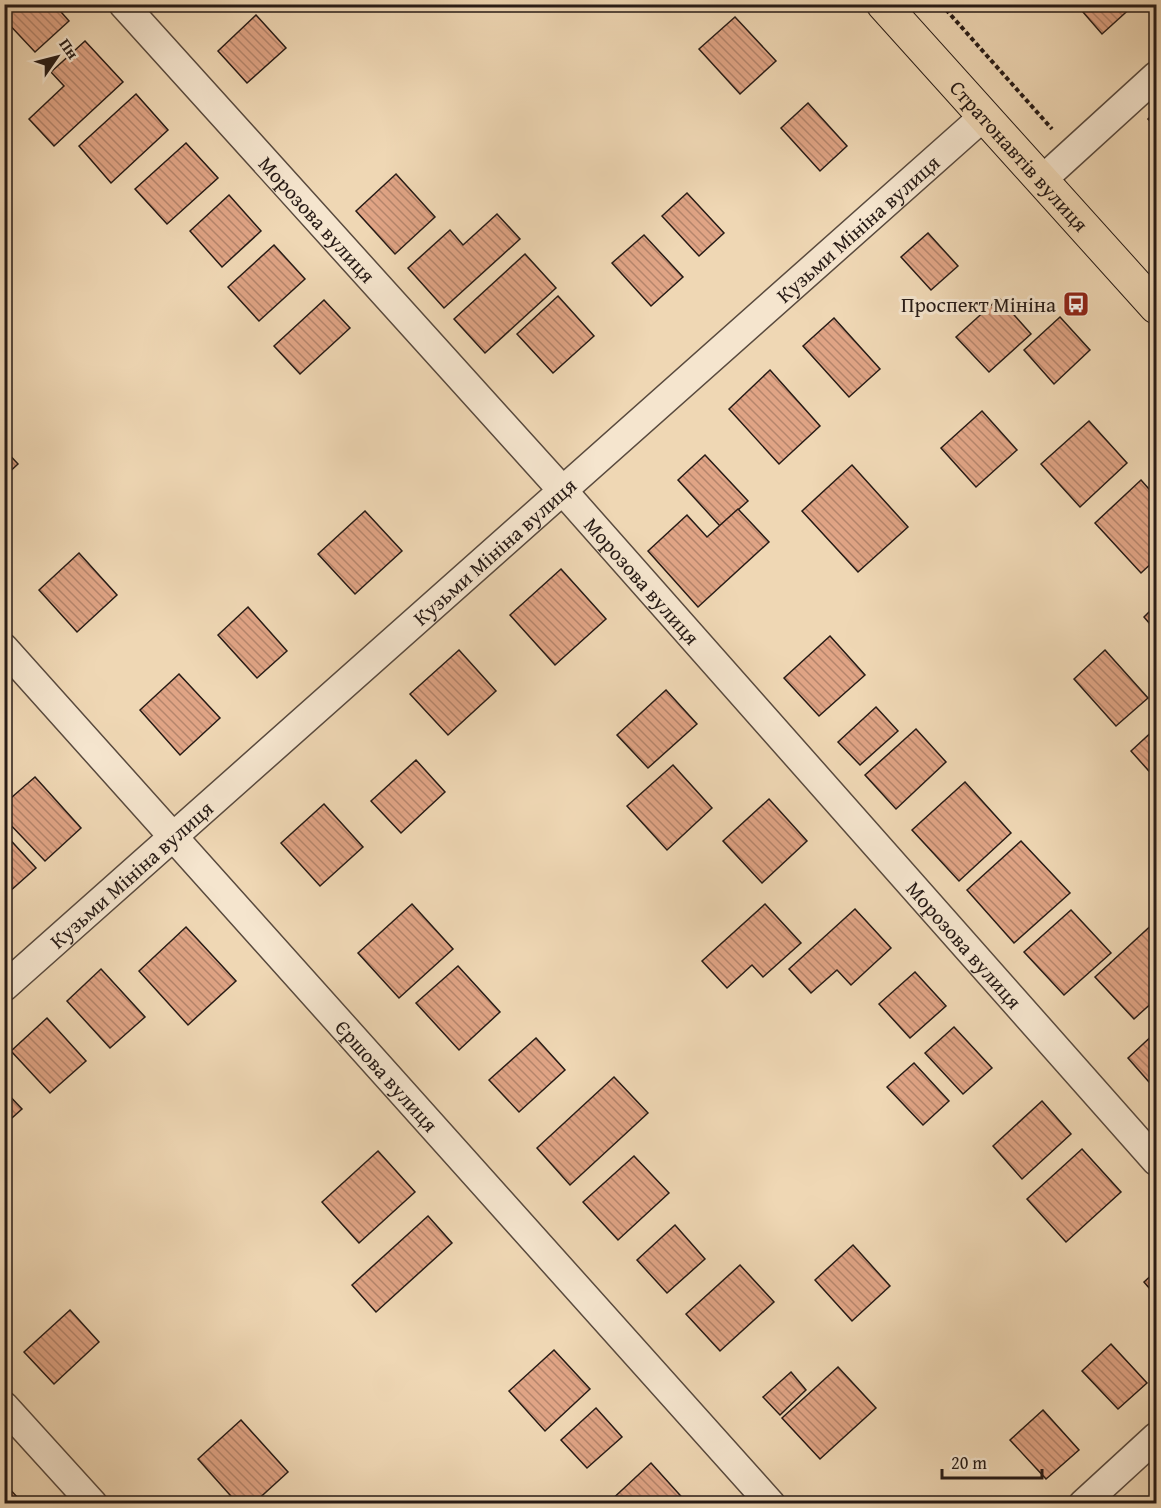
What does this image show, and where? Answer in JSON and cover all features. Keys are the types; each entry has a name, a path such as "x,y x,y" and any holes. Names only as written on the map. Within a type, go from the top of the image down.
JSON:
{"main road":[{"name":"Стратонавтів вулиця","path":"883,4 1156,307"}],"street":[{"name":"Морозова вулиця","path":"123,4 563,491 1156,1161"},
{"path":"1041,180 1156,76"},
{"name":"Кузьми Мініна вулиця","path":"4,987 984,116"},
{"name":"Єршова вулиця","path":"4,648 771,1503"},
{"path":"4,1406 93,1503"},
{"path":"1083,1503 1156,1437"}],"path":[{"path":"940,4 1073,152"}],"building":[{"path":"8,4 54,4 69,21 35,52 4,19 4,8"},
{"path":"1076,4 1135,4 1102,34"},
{"path":"256,15 286,48 247,83 218,51"},
{"path":"735,17 776,61 740,94 699,49"},
{"path":"85,41 123,82 54,146 29,119 64,86 51,72"},
{"path":"136,94 168,130 111,183 79,146"},
{"path":"808,103 847,146 820,171 781,128"},
{"path":"1156,111 1156,128 1148,119"},
{"path":"186,143 218,178 167,224 135,189"},
{"path":"396,174 435,217 395,254 356,211"},
{"path":"687,193 724,233 699,256 662,216"},
{"path":"229,195 261,231 222,267 190,231"},
{"path":"497,214 520,239 444,308 408,268 450,230 463,245"},
{"path":"928,233 958,266 931,290 901,257"},
{"path":"644,235 683,277 651,306 612,263"},
{"path":"274,245 305,279 259,321 228,287"},
{"path":"525,254 556,288 485,353 454,319"},
{"path":"558,296 594,336 553,373 517,334"},
{"path":"999,298 1031,334 989,372 956,337"},
{"path":"324,300 350,328 300,374 274,346"},
{"path":"1060,317 1090,350 1054,384 1024,350"},
{"path":"834,318 880,369 849,397 803,346"},
{"path":"770,370 820,426 779,464 729,409"},
{"path":"982,411 1017,450 976,487 941,448"},
{"path":"1089,421 1127,463 1080,507 1041,464"},
{"path":"4,449 18,464 4,477"},
{"path":"705,455 748,501 720,526 678,480"},
{"path":"852,465 908,527 858,572 802,511"},
{"path":"1141,480 1156,497 1156,559 1141,573 1095,523"},
{"path":"738,509 769,542 698,607 648,551 687,515 707,537"},
{"path":"365,511 402,551 355,594 318,554"},
{"path":"79,553 117,595 77,632 39,590"},
{"path":"561,569 606,619 555,665 510,615"},
{"path":"1156,605 1156,631 1144,617"},
{"path":"248,607 287,651 257,678 218,635"},
{"path":"830,636 865,675 819,716 784,678"},
{"path":"459,650 496,691 448,735 410,694"},
{"path":"1105,650 1148,698 1116,726 1074,679"},
{"path":"179,674 220,718 180,755 140,710"},
{"path":"666,690 697,724 648,768 617,735"},
{"path":"876,707 898,731 860,765 838,742"},
{"path":"1156,728 1156,779 1131,751"},
{"path":"916,729 946,762 896,809 865,775"},
{"path":"416,760 445,792 401,833 371,801"},
{"path":"673,765 712,808 667,850 627,806"},
{"path":"35,777 81,828 45,861 4,818 4,804"},
{"path":"965,782 1011,833 959,881 912,830"},
{"path":"769,799 807,841 762,883 723,841"},
{"path":"324,804 363,847 320,886 281,843"},
{"path":"4,833 36,868 9,892 4,887"},
{"path":"1021,841 1070,893 1014,943 967,890"},
{"path":"412,904 453,949 399,998 358,953"},
{"path":"765,904 801,943 763,977 752,965 727,988 702,961"},
{"path":"855,909 891,948 851,985 837,970 811,993 789,969"},
{"path":"1071,910 1111,953 1064,995 1024,952"},
{"path":"1156,921 1156,999 1134,1019 1095,977"},
{"path":"186,927 236,981 188,1025 139,971"},
{"path":"458,966 500,1012 459,1050 416,1003"},
{"path":"101,969 145,1017 110,1048 67,1001"},
{"path":"915,972 946,1006 910,1038 879,1004"},
{"path":"47,1018 86,1061 50,1093 11,1051"},
{"path":"954,1027 992,1068 963,1094 925,1053"},
{"path":"1156,1032 1156,1090 1128,1058"},
{"path":"536,1038 565,1070 519,1112 489,1080"},
{"path":"914,1063 949,1101 923,1125 887,1087"},
{"path":"614,1077 648,1113 570,1185 537,1148"},
{"path":"4,1090 22,1109 4,1125"},
{"path":"1042,1101 1071,1134 1022,1179 993,1146"},
{"path":"1082,1149 1121,1192 1066,1242 1027,1199"},
{"path":"378,1151 415,1192 359,1243 322,1202"},
{"path":"634,1156 669,1193 618,1240 583,1202"},
{"path":"428,1216 452,1243 376,1312 352,1285"},
{"path":"675,1225 705,1259 667,1293 637,1260"},
{"path":"853,1245 890,1286 852,1321 815,1280"},
{"path":"740,1265 774,1302 720,1351 686,1314"},
{"path":"1156,1271 1156,1296 1144,1282"},
{"path":"70,1310 99,1342 54,1384 24,1352"},
{"path":"1111,1344 1147,1383 1118,1409 1082,1371"},
{"path":"554,1350 590,1389 545,1431 509,1391"},
{"path":"838,1367 876,1408 820,1459 782,1418"},
{"path":"791,1372 806,1390 780,1415 763,1397"},
{"path":"596,1408 622,1437 587,1468 561,1440"},
{"path":"1043,1410 1079,1450 1046,1479 1010,1440"},
{"path":"241,1420 288,1472 253,1504 238,1504 198,1459"},
{"path":"651,1463 688,1504 607,1504"},
{"path":"4,1483 20,1500 17,1504 4,1504"}],"place":[{"name":"Проспект Мініна","path":"1076,304"}]}
